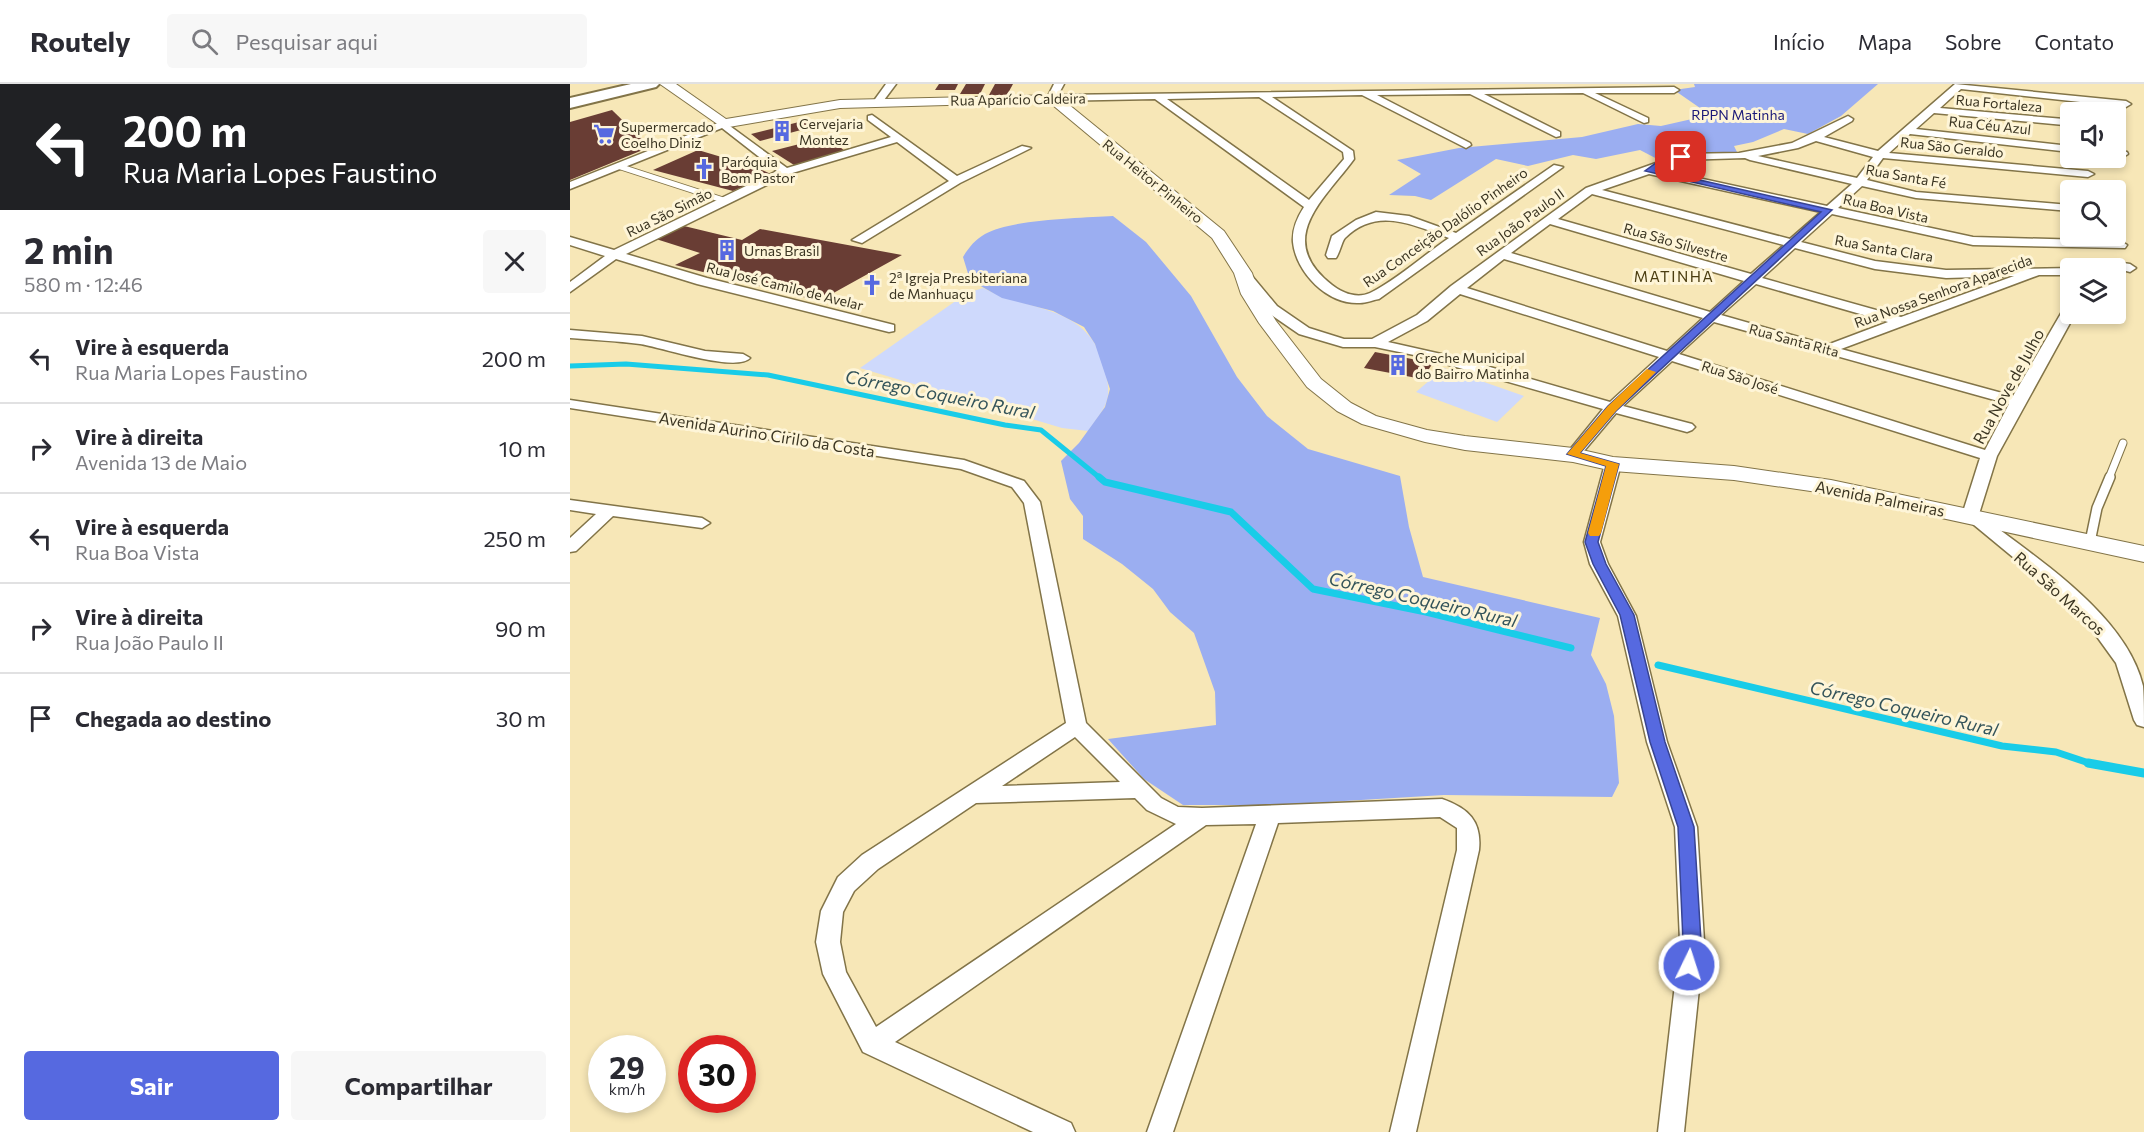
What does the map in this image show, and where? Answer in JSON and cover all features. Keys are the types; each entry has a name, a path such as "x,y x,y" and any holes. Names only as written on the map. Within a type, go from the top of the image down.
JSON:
{"main road":[{"path":"570,103 651,84"}],"street":[{"path":"667,84 785,172"},
{"path":"878,102 891,84"},
{"path":"1573,454 1612,408 1859,183 1880,155 1959,85 2108,102"},
{"path":"1469,87 1556,134"},
{"name":"Rua Aparício Caldeira","path":"723,124 803,109 1055,91 1157,96 1261,89 1469,87 1674,90"},
{"path":"1363,88 1466,145"},
{"path":"1579,88 1644,120"},
{"name":"Rua Conceição Dalólio Pinheiro","path":"1261,89 1348,151 1349,159 1310,206 1300,227 1302,257 1335,293 1355,301 1374,296 1558,167"},
{"name":"Rua Heitor Pinheiro","path":"1055,91 1131,166 1218,235 1243,273 1250,294 1278,338 1314,383 1344,407 1369,420 1425,436 1573,454"},
{"path":"1157,96 1310,206"},
{"name":"Rua Fortaleza","path":"1932,110 2060,122"},
{"path":"872,118 956,181"},
{"name":"Rua João Paulo II","path":"1243,273 1272,309 1304,331 1343,344 1375,343 1422,318 1456,289 1590,190 1649,171 1663,162 1681,157 1739,156 1771,151 1815,138 1848,119"},
{"path":"570,186 723,124"},
{"name":"Rua Céu Azul","path":"1906,131 2060,147"},
{"name":"Rua São Simão","path":"570,288 614,255 785,172 900,138"},
{"name":"Rua São Geraldo","path":"1815,138 1880,155 2088,174"},
{"path":"858,240 956,181 1026,148"},
{"name":"Rua Santa Fé","path":"1739,156 1859,183 1947,199 2060,207"},
{"name":"Rua Boa Vista","path":"1649,171 1973,241 2060,243"},
{"name":"Rua Santa Clara","path":"1590,190 1791,245 1913,271 1974,274 2038,271"},
{"path":"1332,255 1338,242 1336,239 1375,216 1400,218 1457,237"},
{"name":"Rua São Silvestre","path":"1548,220 1899,321"},
{"name":"Rua José Camilo de Avelar","path":"570,241 614,255 889,328"},
{"name":"Rua Santa Rita","path":"1502,254 1712,317 2017,402"},
{"path":"2126,267 2130,268"},
{"name":"Rua Nossa Senhora Aparecida","path":"1828,349 2038,271 2060,271"},
{"name":"Rua São José","path":"1456,289 1989,456"},
{"name":"Rua Nove de Julho","path":"1970,515 1989,456 2062,324"},
{"path":"570,334 642,340 705,355 744,358"},
{"path":"1375,343 1434,354 1612,408 1687,428"},
{"name":"Avenida Aurino Cirilo da Costa","path":"574,408 964,465 1018,484 1032,502 1077,726"},
{"name":"Avenida Palmeiras","path":"1573,454 1613,464 1734,473 1820,485 2143,551"},
{"path":"1613,464 1592,542 1599,564 1627,615 1658,742 1686,827 1692,941 1671,1132"},
{"path":"570,505 702,523"},
{"path":"570,547 609,511"},
{"name":"Rua São Marcos","path":"1970,515 2051,581 2108,636 2125,663 2144,720"},
{"path":"1062,1132 872,1044 835,974 828,942 832,911 846,884 870,862 1077,726 1154,804 1176,815 1202,817 1442,808 1456,813 1466,823 1471,834 1403,1132"},
{"path":"971,795 1139,790"},
{"path":"1160,1132 1270,814"},
{"path":"872,1044 1202,817"}],"lane":[{"path":"618,166 726,201"},
{"path":"2090,542 2097,508 2123,443"}],"shaded area":[{"path":"983,288 1000,296 1054,312 1083,330 1095,344 1103,363 1108,392 1105,406 1088,431 1062,428 860,368 967,293"},
{"path":"1444,368 1524,396 1497,422 1416,392"}],"green space":[{"name":"RPPN Matinha","path":"1694,84 1878,84 1841,116 1808,134 1784,129 1753,142 1734,146 1739,156 1663,162 1640,150 1596,159 1573,155 1528,166 1496,159 1431,200 1415,196 1389,195 1421,174 1397,160 1459,148 1582,137 1638,124 1661,126 1692,119 1700,108 1674,90 1695,87"},
{"path":"1113,216 1146,242 1191,296 1237,377 1267,416 1308,449 1400,476 1409,527 1423,577 1600,618 1591,655 1606,684 1614,716 1619,783 1612,797 1444,795 1278,805 1183,805 1144,779 1108,739 1216,725 1215,692 1194,633 1170,612 1153,589 1122,564 1083,539 1083,516 1070,499 1061,461 1079,443 1105,407 1110,389 1095,344 1084,327 1053,311 1002,298 970,280 963,257 978,239 997,229 1029,222"}],"building":[{"path":"939,84 958,84 955,90 935,90"},
{"path":"966,84 985,84 980,94 960,94"},
{"path":"995,84 1013,84 1007,95 989,95"},
{"name":"Supermercado Coelho Diniz","path":"612,110 650,147 570,180 570,122"},
{"name":"Cervejaria Montez","path":"803,121 812,127 760,141 751,134"},
{"path":"827,137 845,151 794,165 772,151"},
{"name":"Paróquia Bom Pastor","path":"698,150 771,174 733,191 653,170"},
{"path":"684,226 742,240 760,229 902,255 819,301 675,265 700,253 656,239"},
{"name":"Creche Municipal do Bairro Matinha","path":"1375,352 1433,363 1422,379 1364,368"}],"waterway":[{"name":"Córrego Coqueiro Rural","path":"570,366 626,364 768,375 1005,425 1041,430 1100,478"},
{"name":"Córrego Coqueiro Rural","path":"1099,477 1105,482 1231,512 1313,589 1426,612 1571,648"},
{"name":"Córrego Coqueiro Rural","path":"1658,665 2002,746 2056,752 2090,763"},
{"name":"Córrego Coqueiro Rural","path":"2090,763 2144,773"}],"slow traffic":[{"path":"1594,533 1613,464 1573,454 1612,408 1651,372"}],"place":[{"name":"Cervejaria Montez","path":"782,131"},
{"name":"Supermercado Coelho Diniz","path":"604,134"},
{"name":"Paróquia Bom Pastor","path":"704,169"},
{"name":"Urnas Brasil","path":"727,250"},
{"name":"2ª Igreja Presbiteriana de Manhuaçu","path":"872,285"},
{"name":"Creche Municipal do Bairro Matinha","path":"1398,365"}],"district":[{"name":"MATINHA","path":"1674,276"}],"route":[{"path":"1681,157 1663,162 1649,171 1828,210 1612,408 1573,454 1613,464 1592,542 1599,564 1627,615 1658,742 1686,827 1692,941 1689,965"}]}
